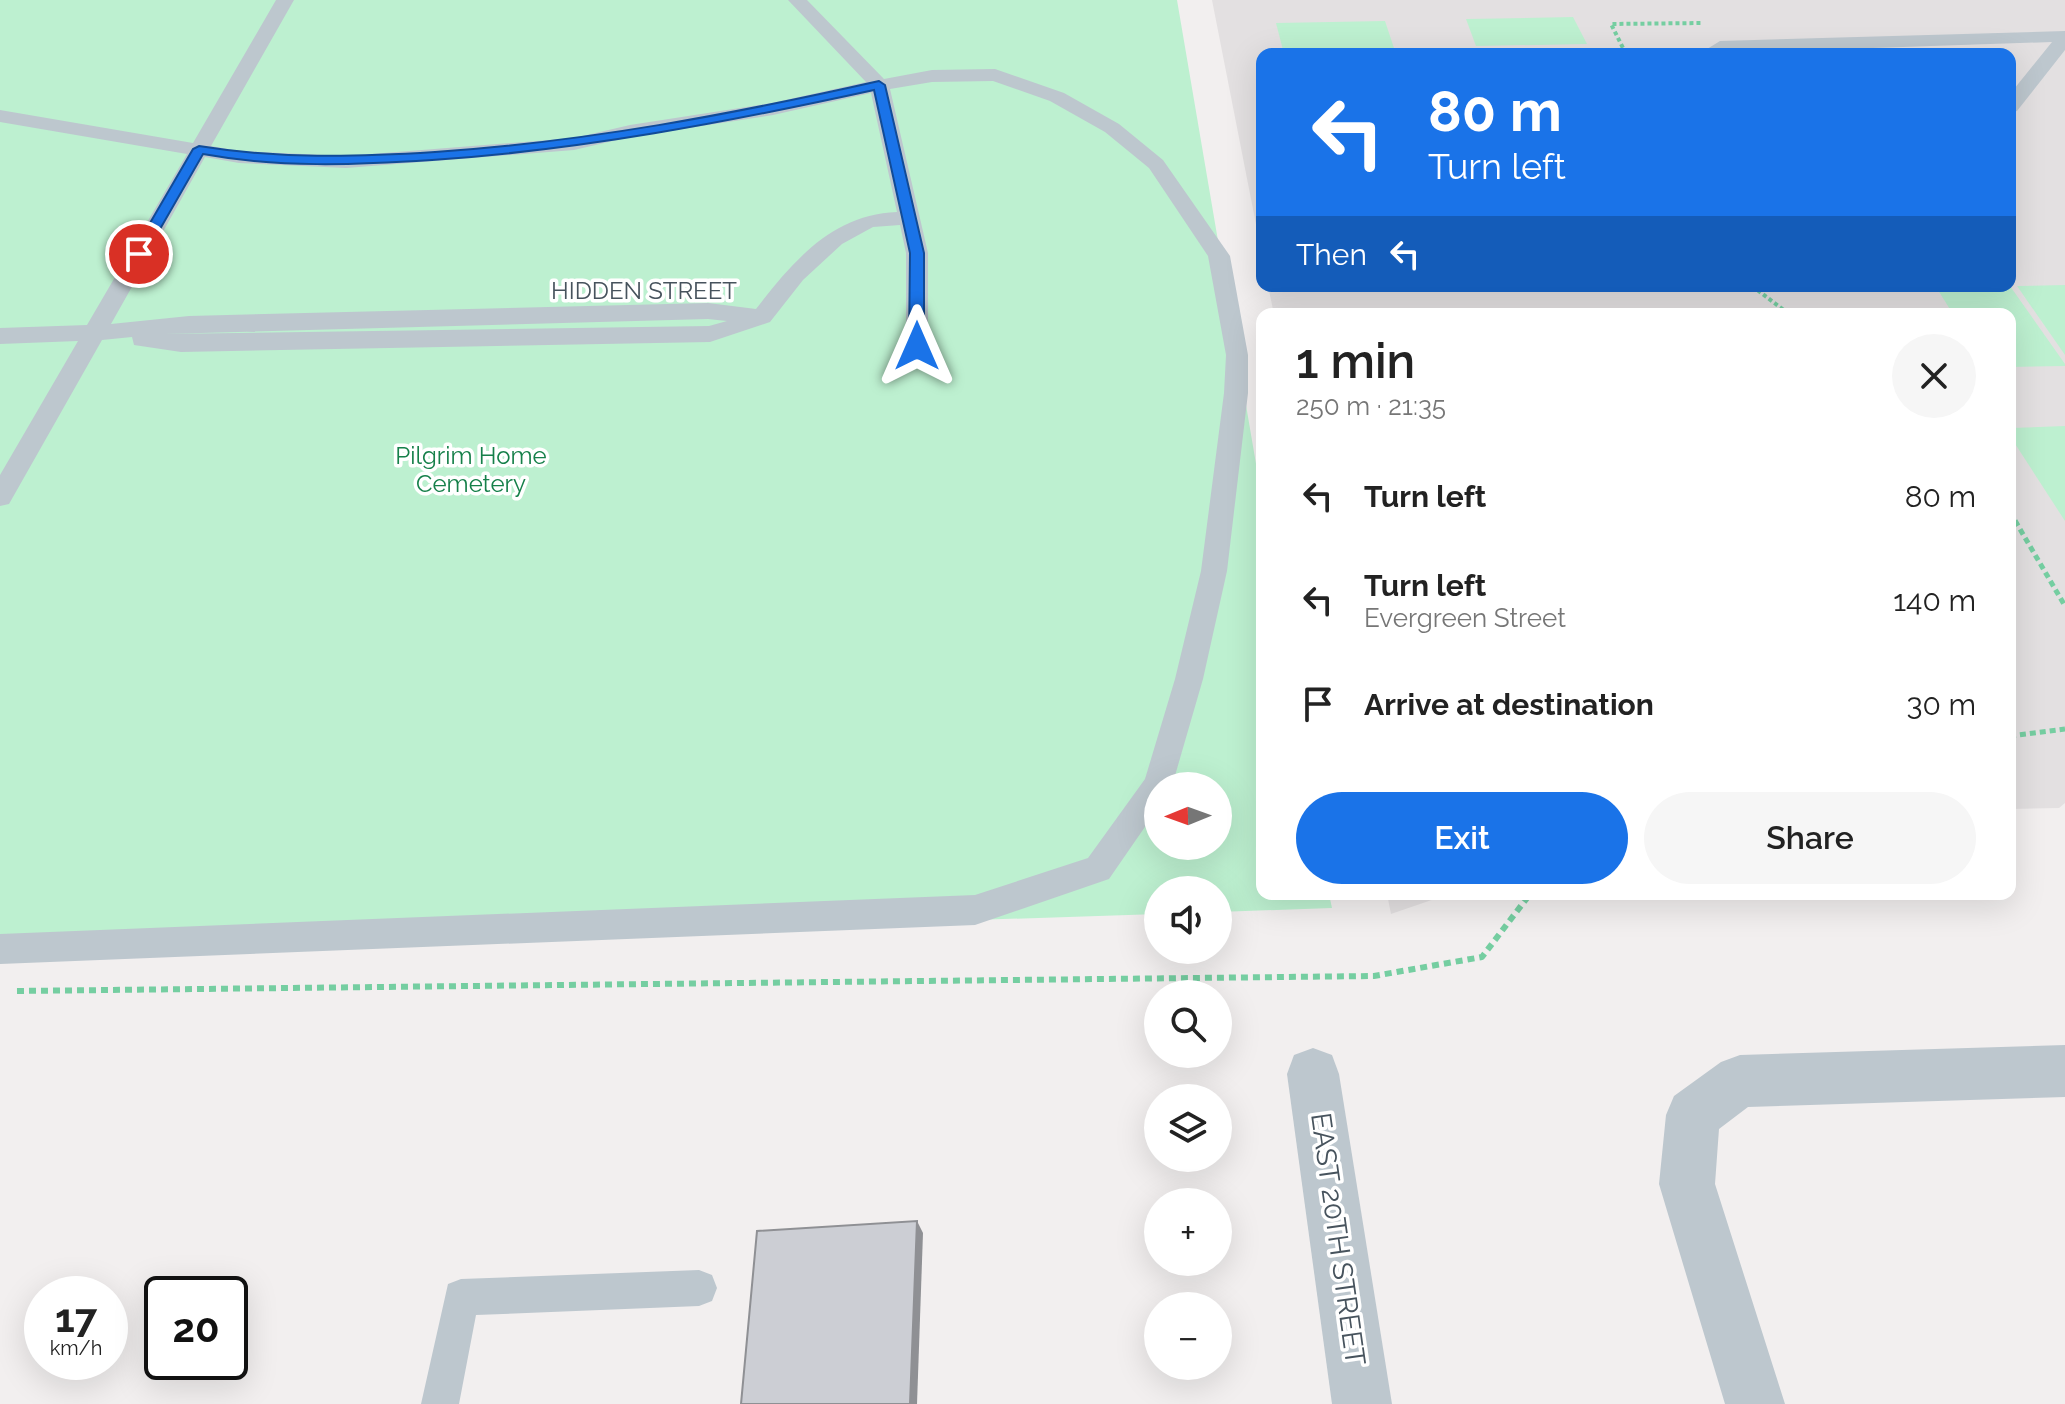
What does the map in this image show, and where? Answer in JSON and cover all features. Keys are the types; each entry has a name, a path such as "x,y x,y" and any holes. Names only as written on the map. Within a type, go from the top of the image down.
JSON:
{"street":[{"path":"1755,1404 1687,1184 1693,1115 1740,1081 2065,1071"},
{"name":"EAST 20TH STREET","path":"1313,1074 1362,1404"}],"lane":[{"path":"0,497 285,0"},
{"path":"797,0 879,85 917,253 917,346"},
{"path":"1718,48 2065,37"},
{"path":"2016,96 2065,37"},
{"path":"0,116 239,157 346,162 527,150 773,109 932,76 995,75 1057,97 1112,128 1156,164 1219,256 1237,355 1236,393 1214,571 1189,679 1158,784 1098,869 975,910 0,949"},
{"name":"HIDDEN STREET","path":"0,336 93,333 181,344 710,334 762,317 820,248 868,221 909,218"},
{"path":"440,1404 461,1297 699,1288"}],"path":[{"path":"1760,292 1781,308"},
{"path":"2016,522 2065,606"},
{"path":"2016,735 2065,729"},
{"path":"16,991 1374,976 1482,957 1525,900"}],"shaded area":[{"path":"1212,0 2065,0 2065,803 2059,808 2016,809 2016,308 1273,308 1269,292 2016,292 2016,48 1256,48 1256,224"},
{"path":"1388,900 1432,900 1391,914"}],"green space":[{"name":"Pilgrim Home Cemetery","path":"0,0 1177,0 1256,464 1256,900 1330,900 1332,908 1232,912 1232,876 1144,876 1144,914 0,952"},
{"path":"1573,17 1587,44 1476,46 1466,19"},
{"path":"1385,21 1394,48 1282,48 1276,23"},
{"path":"2065,285 2065,355 2017,286"},
{"path":"1939,292 2014,292 2065,366 2016,367 2016,308 1949,308"},
{"path":"2065,426 2065,521 2016,445 2016,428"}],"building":[{"path":"917,1221 910,1404 741,1404 757,1231"}],"route":[{"path":"139,254 199,149 239,157 346,162 527,150 773,109 879,85 917,253 917,346"}]}
